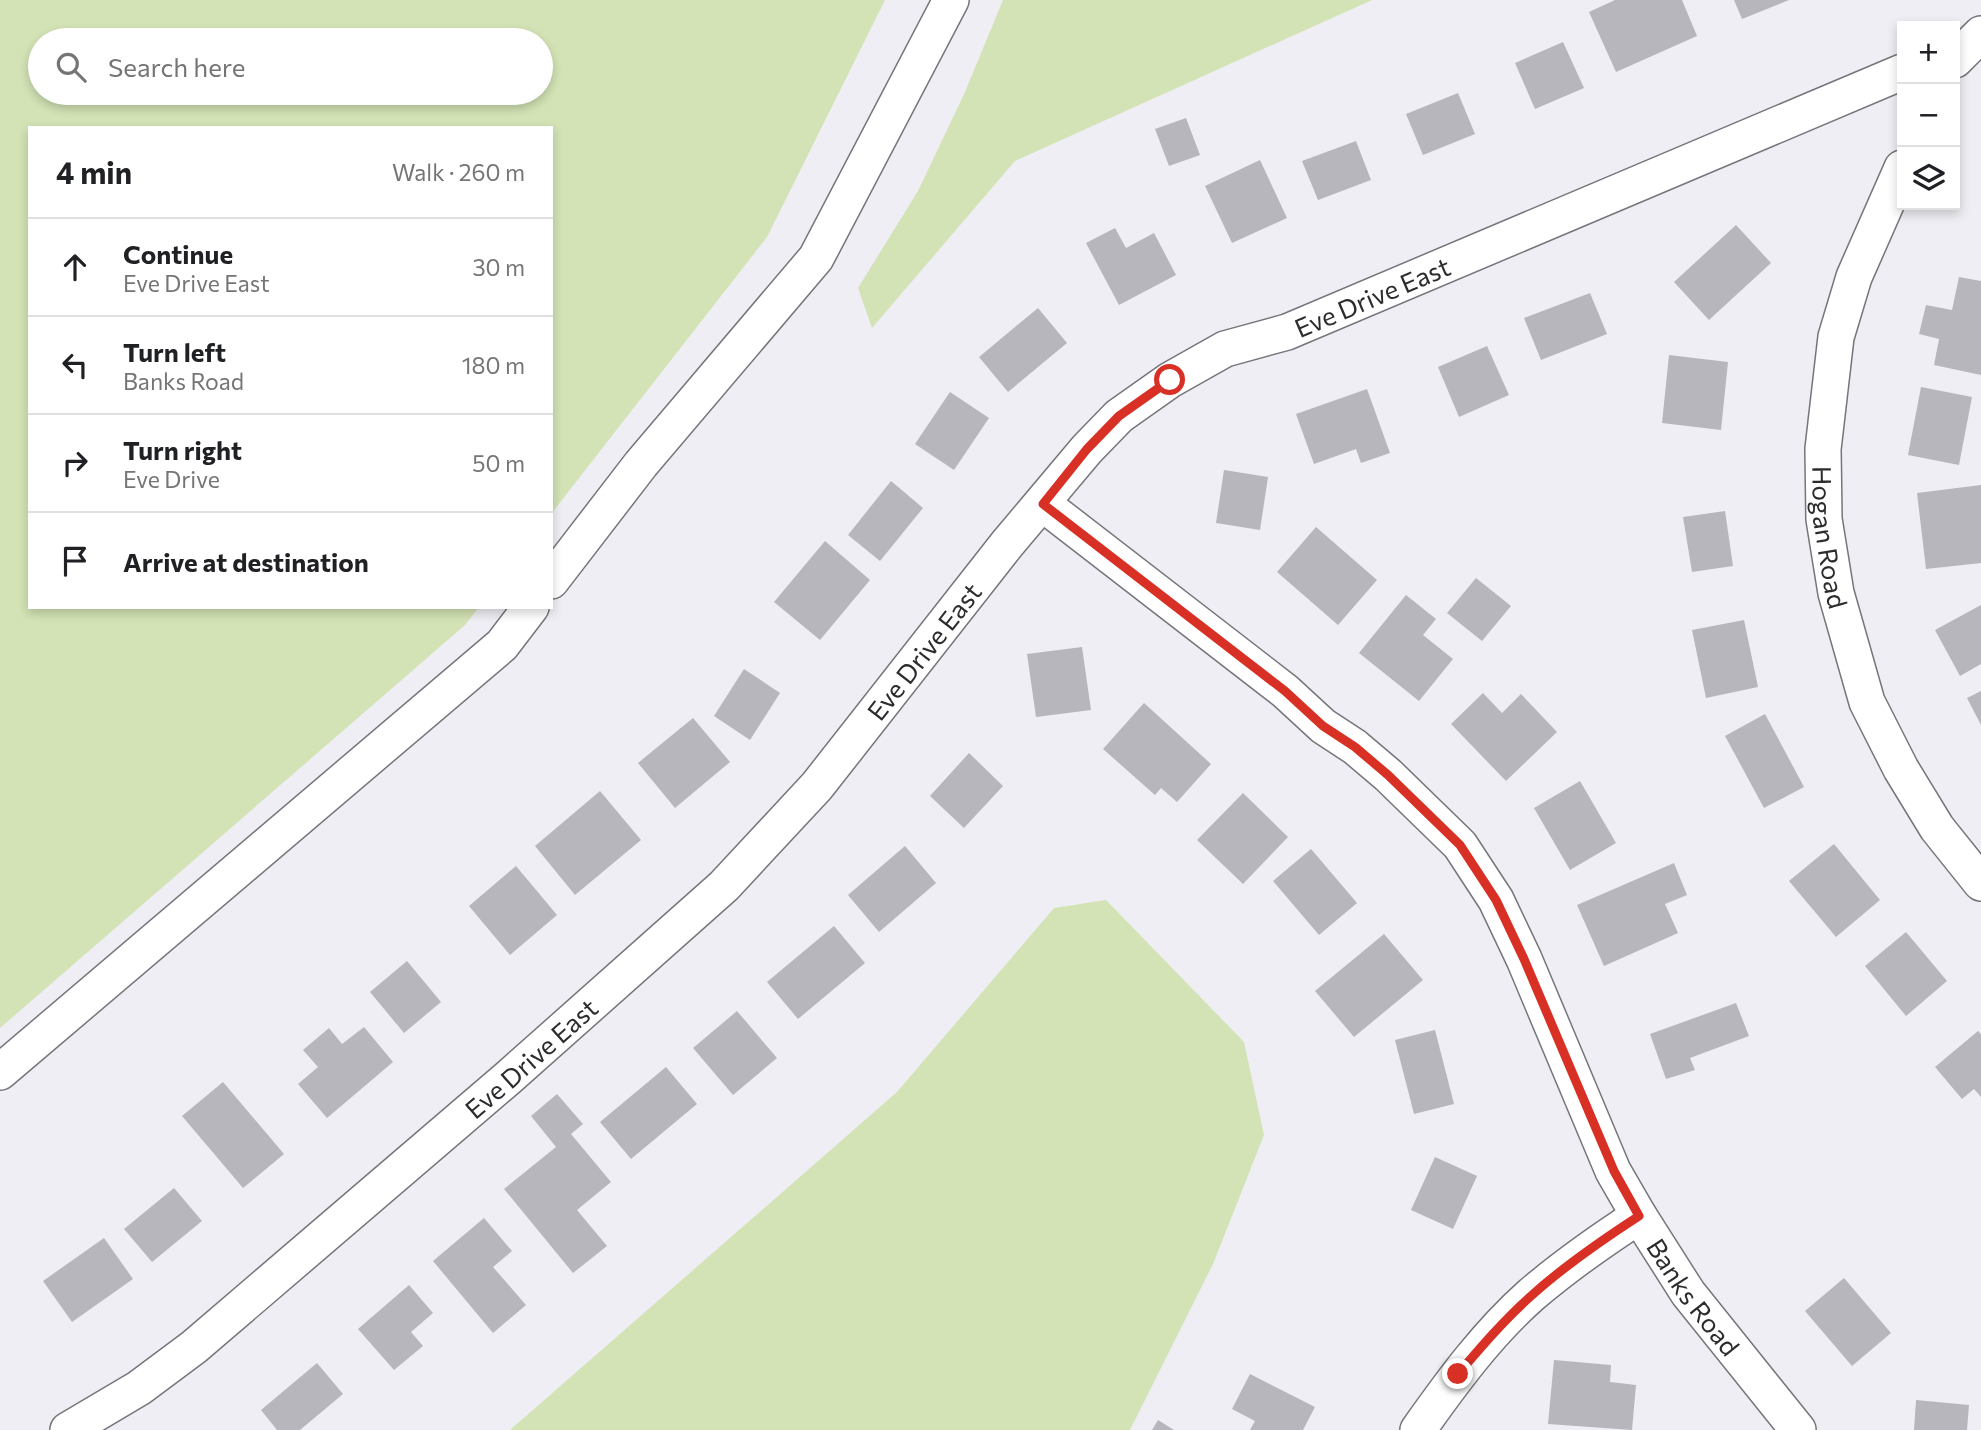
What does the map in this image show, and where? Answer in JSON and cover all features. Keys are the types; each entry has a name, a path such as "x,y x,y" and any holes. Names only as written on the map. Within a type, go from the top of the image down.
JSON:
{"street":[{"path":"553,578 641,464 816,258 951,0"},
{"path":"1960,55 1981,34"},
{"name":"Eve Drive East","path":"68,1430 139,1388 194,1347 508,1078 724,886 817,786 1007,544 1087,449 1119,416 1170,380 1225,349 1287,332 1897,74"},
{"name":"Hogan Road","path":"1897,179 1854,277 1836,337 1823,449 1824,519 1836,593 1867,702 1900,769 1937,828 1981,883"},
{"name":"Banks Road","path":"1043,504 1285,691 1323,726 1355,747 1460,845 1496,900 1541,996 1614,1171 1639,1216 1688,1293 1798,1430"},
{"path":"0,1072 502,645 529,609"},
{"path":"1418,1430 1458,1374 1532,1294 1602,1240 1639,1216"}],"green space":[{"path":"0,0 885,0 767,237 553,511 553,126 28,126 28,609 477,609 465,625 0,1028"},
{"path":"1003,0 1372,0 1015,161 872,328 858,288 918,191 965,92"},
{"path":"1106,900 1244,1042 1264,1135 1213,1264 1130,1430 510,1430 897,1092 1054,908"}],"building":[{"path":"1615,0 1682,0 1697,36 1616,72 1589,12"},
{"path":"1734,0 1789,0 1742,19"},
{"path":"1563,42 1584,88 1535,109 1515,63"},
{"path":"1458,93 1475,134 1423,155 1406,114"},
{"path":"1186,118 1200,155 1169,166 1155,129"},
{"path":"1356,141 1371,180 1318,200 1302,161"},
{"path":"1260,160 1287,218 1232,243 1205,186"},
{"path":"1736,225 1771,263 1709,320 1674,282"},
{"path":"1115,228 1126,248 1154,233 1176,275 1119,305 1086,243"},
{"path":"1959,277 1981,281 1981,375 1934,365 1939,339 1919,334 1926,305 1952,310"},
{"path":"1590,293 1607,334 1541,360 1524,318"},
{"path":"1038,308 1067,343 1008,392 979,357"},
{"path":"1487,346 1509,395 1459,417 1438,367"},
{"path":"1669,355 1728,362 1721,430 1662,423"},
{"path":"1921,387 1972,397 1959,465 1908,455"},
{"path":"1367,389 1390,453 1361,463 1356,449 1314,464 1296,414"},
{"path":"950,392 989,418 954,470 915,444"},
{"path":"1224,470 1268,477 1260,530 1216,523"},
{"path":"891,481 923,508 880,561 848,535"},
{"path":"1981,485 1981,563 1926,569 1917,493"},
{"path":"1725,511 1733,566 1692,572 1683,517"},
{"path":"1316,527 1377,580 1338,625 1277,572"},
{"path":"825,541 870,580 820,640 774,602"},
{"path":"1476,578 1511,606 1482,641 1447,613"},
{"path":"1406,595 1436,619 1423,635 1453,659 1419,701 1359,653"},
{"path":"1981,605 1981,664 1960,676 1935,630"},
{"path":"1744,620 1758,687 1706,698 1692,630"},
{"path":"1082,647 1091,710 1036,717 1027,654"},
{"path":"744,669 780,693 750,740 714,716"},
{"path":"1981,691 1981,725 1967,698"},
{"path":"1483,693 1502,713 1521,694 1557,732 1506,781 1451,724"},
{"path":"1144,703 1211,764 1177,802 1161,788 1155,795 1103,749"},
{"path":"1765,714 1804,787 1764,808 1725,736"},
{"path":"693,718 730,762 675,808 638,763"},
{"path":"969,753 1003,786 964,828 930,796"},
{"path":"1580,781 1616,843 1570,870 1534,808"},
{"path":"600,791 641,840 575,895 535,846"},
{"path":"1243,793 1288,837 1243,884 1197,840"},
{"path":"1834,844 1880,900 1836,937 1789,881"},
{"path":"905,846 936,883 879,932 848,895"},
{"path":"1311,849 1357,903 1319,935 1273,881"},
{"path":"1674,863 1687,895 1665,904 1678,933 1604,966 1577,905"},
{"path":"516,866 557,915 510,955 469,906"},
{"path":"834,926 865,963 798,1019 767,982"},
{"path":"1906,932 1947,981 1906,1016 1865,966"},
{"path":"1384,934 1423,980 1354,1037 1315,991"},
{"path":"407,961 441,1002 404,1033 370,992"},
{"path":"1736,1003 1749,1036 1690,1058 1695,1070 1666,1079 1650,1034"},
{"path":"737,1011 777,1058 733,1095 693,1048"},
{"path":"364,1027 393,1062 327,1118 298,1084 318,1067 303,1050 329,1028 342,1044"},
{"path":"1435,1030 1454,1104 1414,1114 1395,1040"},
{"path":"1978,1031 1981,1034 1981,1097 1974,1089 1962,1099 1935,1067"},
{"path":"666,1067 697,1104 631,1159 600,1122"},
{"path":"223,1082 284,1154 243,1188 182,1116"},
{"path":"557,1094 583,1124 571,1134 611,1182 577,1210 607,1246 573,1273 504,1189 556,1147 531,1116"},
{"path":"1435,1157 1477,1176 1453,1229 1411,1210"},
{"path":"174,1188 202,1221 152,1262 124,1229"},
{"path":"484,1218 512,1251 493,1267 526,1305 493,1333 433,1261"},
{"path":"104,1238 133,1279 72,1322 43,1281"},
{"path":"1844,1278 1891,1333 1852,1366 1805,1311"},
{"path":"409,1285 433,1313 411,1332 423,1346 394,1370 358,1329"},
{"path":"1554,1360 1611,1365 1610,1382 1636,1385 1632,1430 1548,1424"},
{"path":"317,1363 343,1394 300,1430 277,1430 261,1410"},
{"path":"1250,1374 1315,1407 1303,1430 1250,1430 1255,1421 1232,1409"},
{"path":"1916,1400 1969,1405 1967,1430 1914,1430"},
{"path":"1158,1420 1174,1430 1152,1430"}],"route":[{"path":"1170,380 1119,416 1087,449 1043,504 1285,691 1323,726 1355,747 1460,845 1496,900 1524,959 1614,1171 1639,1216 1602,1240 1532,1294 1458,1374"}]}
